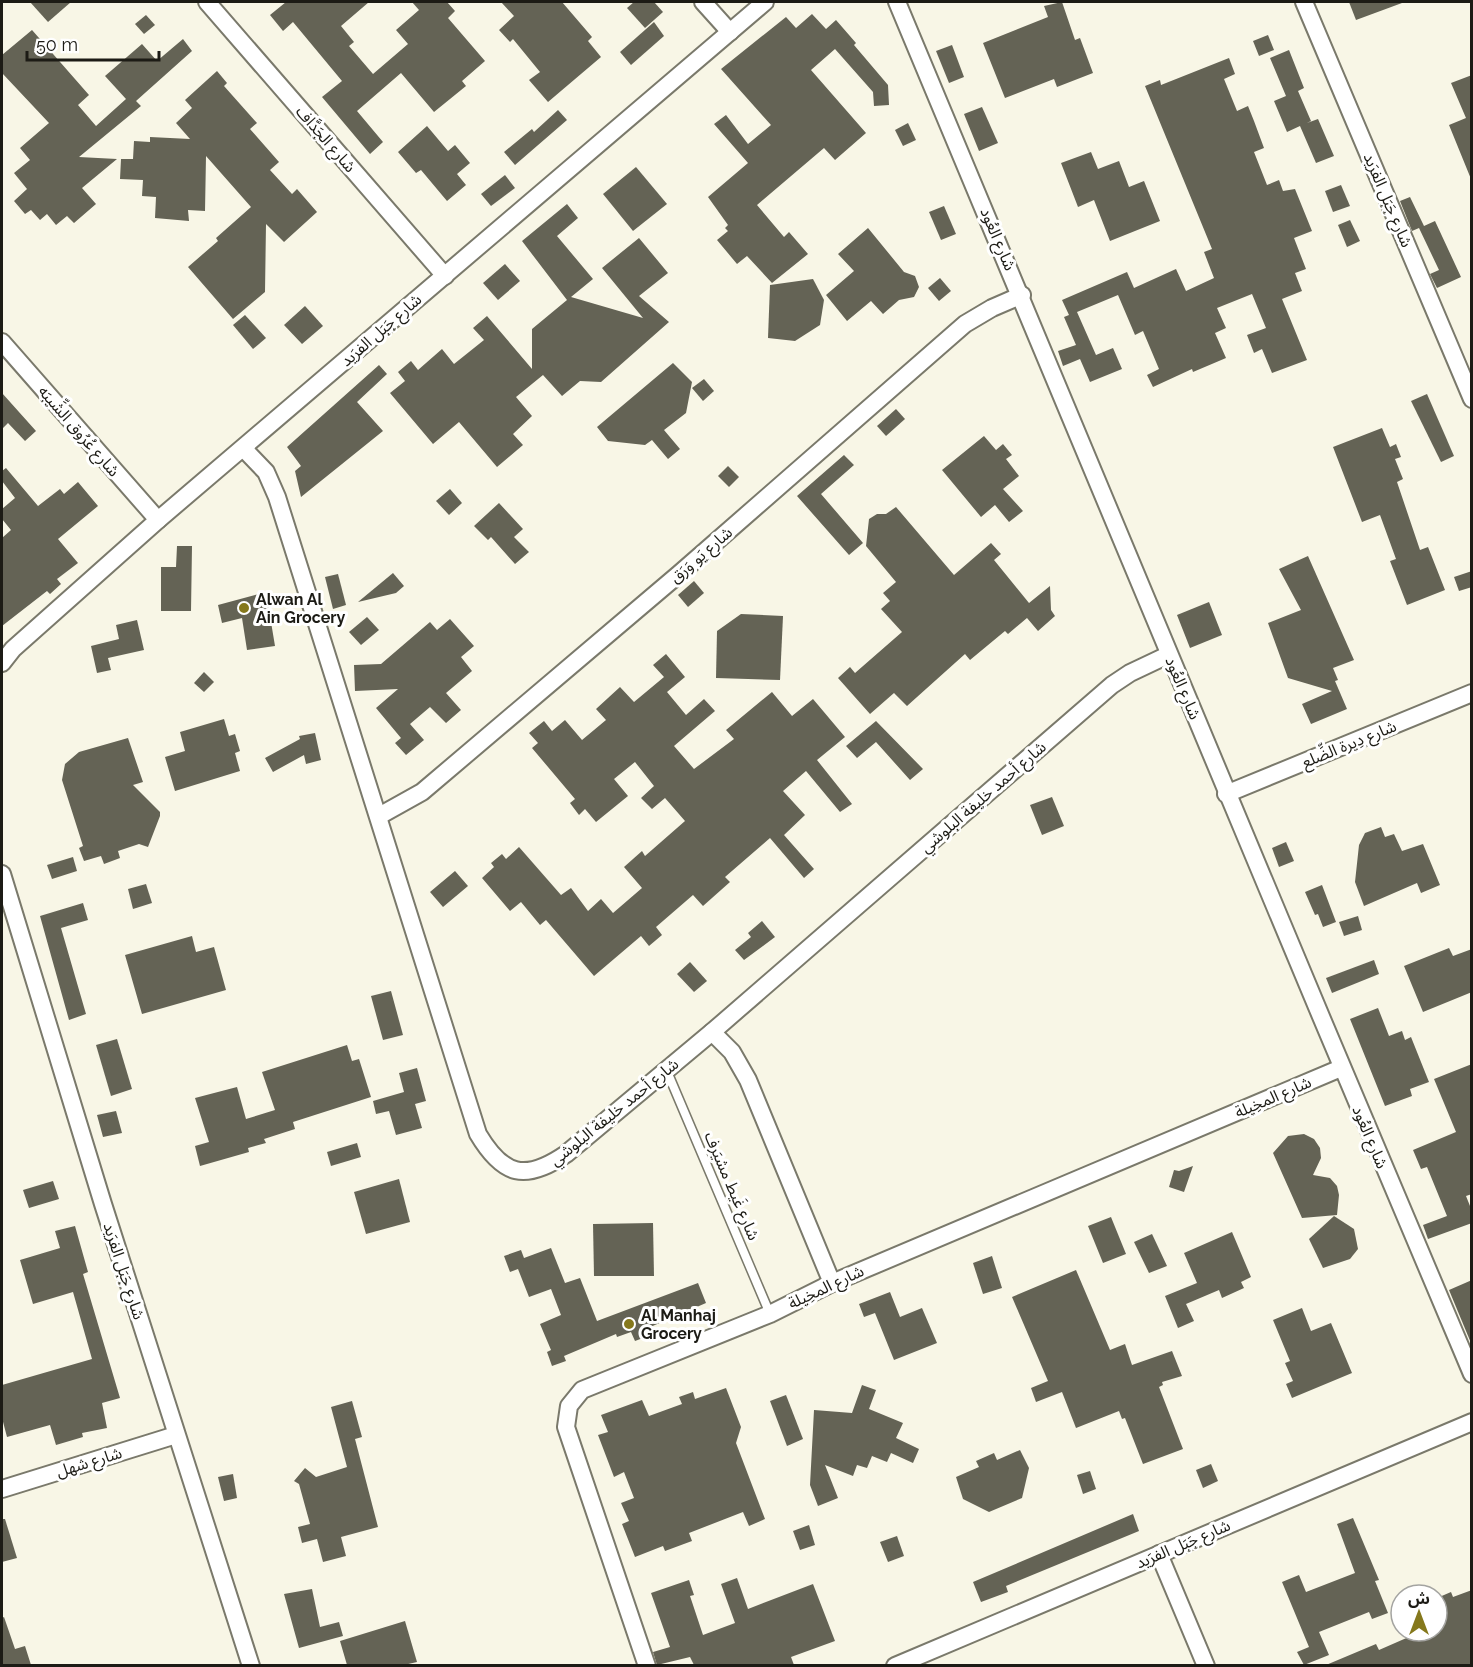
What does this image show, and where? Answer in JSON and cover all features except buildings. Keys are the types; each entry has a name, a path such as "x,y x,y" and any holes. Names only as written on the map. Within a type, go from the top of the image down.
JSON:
{"street":[{"name":"شارع الجَدَّاف","path":"207,2 445,276"},
{"path":"703,2 730,32"},
{"name":"شارع جَبَل الفرَيد","path":"2,663 13,649 158,520 244,449 765,2"},
{"name":"شارع العُود","path":"897,2 1022,295 1168,655 1341,1068 1472,1374"},
{"name":"شارع جَبَل الفرَيد","path":"1304,2 1466,368 1472,399"},
{"name":"شارع يَو وَرَق","path":"379,816 422,792 679,574 965,324 985,311 1022,295"},
{"name":"شارع عُرُوق الشِّيبَه","path":"2,342 158,520"},
{"name":"شارع أحمد خليفة البلوشي","path":"244,449 266,472 277,497 478,1134 492,1157 508,1168 531,1172 547,1167 578,1145 1112,686 1130,673 1168,655"},
{"name":"شارع دِيرة الضِّلع","path":"1227,794 1472,693"},
{"name":"شارع جَبَل الفرَيد","path":"2,874 176,1435 251,1665"},
{"path":"712,1032 732,1052 748,1080 832,1283"},
{"name":"شارع المخِيلة","path":"647,1665 566,1427 568,1406 574,1397 592,1385 770,1314 832,1283 1341,1068"},
{"name":"شارع جَبَل الفرَيد","path":"895,1665 1472,1422"},
{"name":"شارع شهل","path":"2,1489 176,1435"},
{"path":"1159,1554 1206,1665"}],"lane":[{"name":"شارع غَيط مشيَرف","path":"666,1068 770,1314"}],"place":[{"name":"Alwan Al Ain Grocery","path":"244,608"},
{"name":"Al Manhaj Grocery","path":"629,1324"}]}
